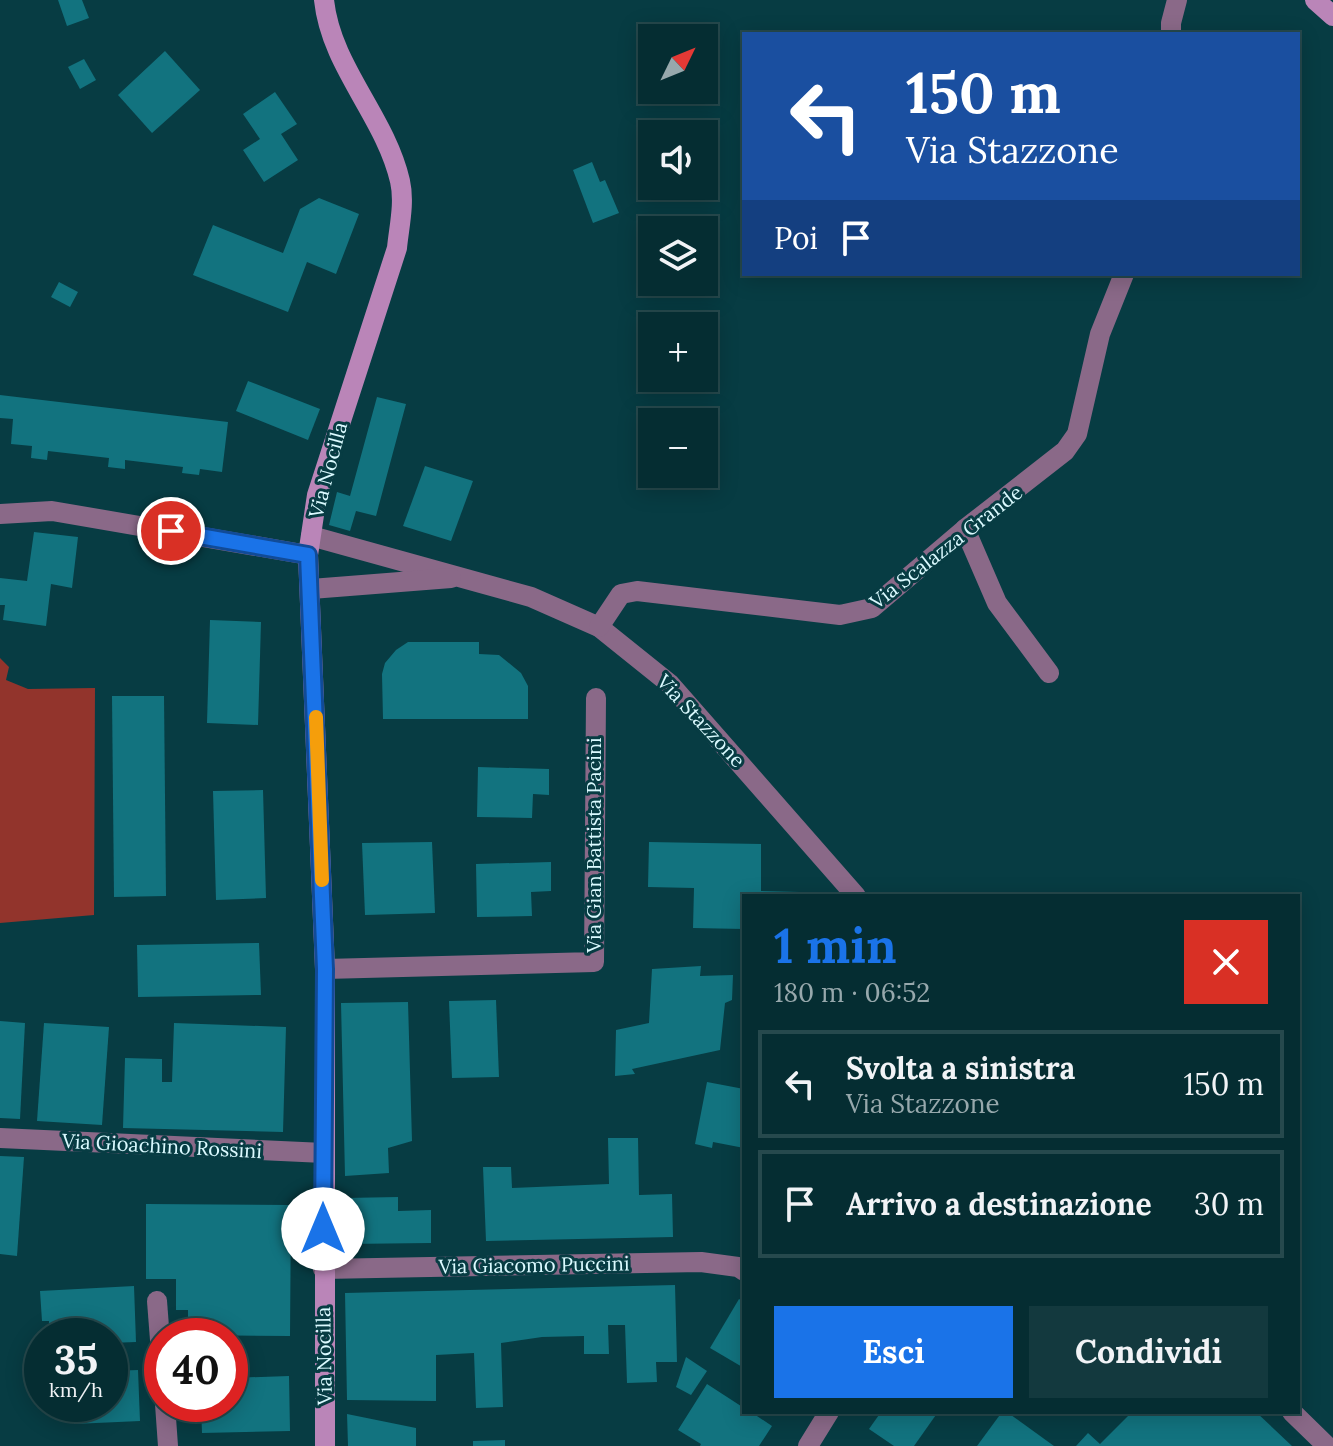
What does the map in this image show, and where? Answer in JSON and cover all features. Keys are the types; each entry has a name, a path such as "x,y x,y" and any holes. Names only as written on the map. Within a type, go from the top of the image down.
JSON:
{"street":[{"name":"Via Nocilla","path":"324,0 326,20 336,50 382,131 401,184 397,248 317,495 310,545 325,969 325,1446"},
{"path":"1171,32 1177,0"},
{"path":"1315,0 1333,16"},
{"name":"Via Scalazza Grande","path":"599,627 621,594 637,591 840,615 872,608 965,529 1065,451 1077,434 1100,334 1123,276"},
{"path":"0,514 52,511 310,545"},
{"path":"965,529 997,603 1049,673"},
{"name":"Via Stazzone","path":"310,545 466,577 531,597 599,627 670,684 854,894"},
{"path":"311,589 466,577"},
{"name":"Via Gian Battista Pacini","path":"325,969 594,962 596,698"},
{"name":"Via Gioachino Rossini","path":"0,1138 324,1153"},
{"name":"Via Giacomo Puccini","path":"323,1269 701,1262 742,1270"},
{"path":"157,1301 158,1318"},
{"path":"808,1446 828,1414"},
{"path":"1294,1414 1327,1446"},
{"path":"166,1422 168,1446"}],"shaded area":[{"path":"0,658 9,667 6,680 28,689 95,688 94,915 0,923"}],"building":[{"path":"58,0 82,0 89,18 67,26"},
{"path":"165,51 200,90 152,133 118,95"},
{"path":"84,59 96,80 80,89 68,67"},
{"path":"275,92 297,124 281,134 298,160 264,182 243,150 260,139 243,114"},
{"path":"592,162 600,182 605,180 619,213 593,223 573,170"},
{"path":"319,198 359,214 336,274 307,262 288,312 193,275 213,225 283,253 300,209"},
{"path":"59,282 78,292 70,307 51,297"},
{"path":"248,381 320,409 308,440 236,411"},
{"path":"0,395 228,422 222,472 200,469 199,475 182,473 183,467 125,460 125,469 108,467 109,458 48,451 47,460 31,458 32,446 11,444 13,419 0,418"},
{"path":"377,397 406,404 376,516 356,511 350,531 329,525 337,492 350,496"},
{"path":"425,466 473,481 451,541 403,526"},
{"path":"34,532 78,537 72,588 51,584 46,626 3,620 5,605 0,605 0,578 27,581"},
{"path":"210,620 261,622 258,725 207,723"},
{"path":"408,642 479,642 479,654 499,655 521,673 528,686 528,719 383,719 382,674 385,663"},
{"path":"112,696 164,696 166,896 114,897"},
{"path":"478,767 549,769 549,795 533,794 532,818 477,817"},
{"path":"263,790 266,898 216,900 213,791"},
{"path":"432,842 435,913 365,915 362,843"},
{"path":"649,842 761,844 761,891 800,894 742,894 742,929 693,928 694,888 648,887"},
{"path":"551,862 551,891 531,892 532,916 477,917 476,864"},
{"path":"259,943 261,995 138,997 137,945"},
{"path":"701,966 700,976 733,975 732,1000 725,1003 720,1050 632,1069 635,1074 615,1076 616,1030 649,1023 652,969"},
{"path":"496,1000 499,1077 452,1078 449,1001"},
{"path":"408,1002 412,1141 388,1148 389,1173 345,1176 341,1003"},
{"path":"0,1021 25,1023 20,1119 0,1118"},
{"path":"44,1023 109,1027 102,1125 37,1121"},
{"path":"174,1023 286,1027 283,1132 123,1128 125,1058 162,1059 162,1082 172,1082"},
{"path":"707,1082 742,1089 742,1148 713,1142 712,1148 695,1144"},
{"path":"608,1138 638,1138 639,1195 672,1194 673,1237 486,1241 483,1167 511,1167 512,1188 609,1184"},
{"path":"0,1156 24,1157 17,1256 0,1254"},
{"path":"398,1197 398,1211 431,1210 431,1243 346,1244 345,1198"},
{"path":"146,1204 291,1205 290,1336 248,1336 248,1318 188,1318 188,1310 176,1310 176,1279 146,1279"},
{"path":"675,1285 677,1362 656,1362 657,1382 627,1383 625,1325 608,1325 609,1354 584,1354 584,1336 542,1337 501,1343 503,1407 476,1408 474,1353 436,1355 436,1401 347,1400 345,1293"},
{"path":"134,1286 136,1342 128,1342 128,1318 42,1318 40,1291"},
{"path":"739,1299 742,1301 742,1367 710,1348"},
{"path":"686,1357 707,1371 691,1395 676,1387"},
{"path":"128,1370 138,1370 140,1421 128,1422"},
{"path":"289,1376 290,1431 202,1433 202,1422 248,1422 248,1377"},
{"path":"707,1384 742,1407 742,1414 754,1414 772,1426 759,1446 700,1446 678,1430"},
{"path":"347,1414 416,1428 416,1446 348,1446"},
{"path":"880,1414 937,1414 914,1446 894,1446 869,1429"},
{"path":"1001,1414 1010,1414 1054,1446 977,1446"},
{"path":"1130,1414 1258,1414 1292,1446 1076,1446 1088,1433 1100,1444"},
{"path":"74,1422 118,1422 74,1424"},
{"path":"505,1440 505,1446 473,1446 473,1441"}],"slow traffic":[{"path":"316,717 322,880"}],"route":[{"path":"171,531 308,555 325,969 323,1229"}]}
